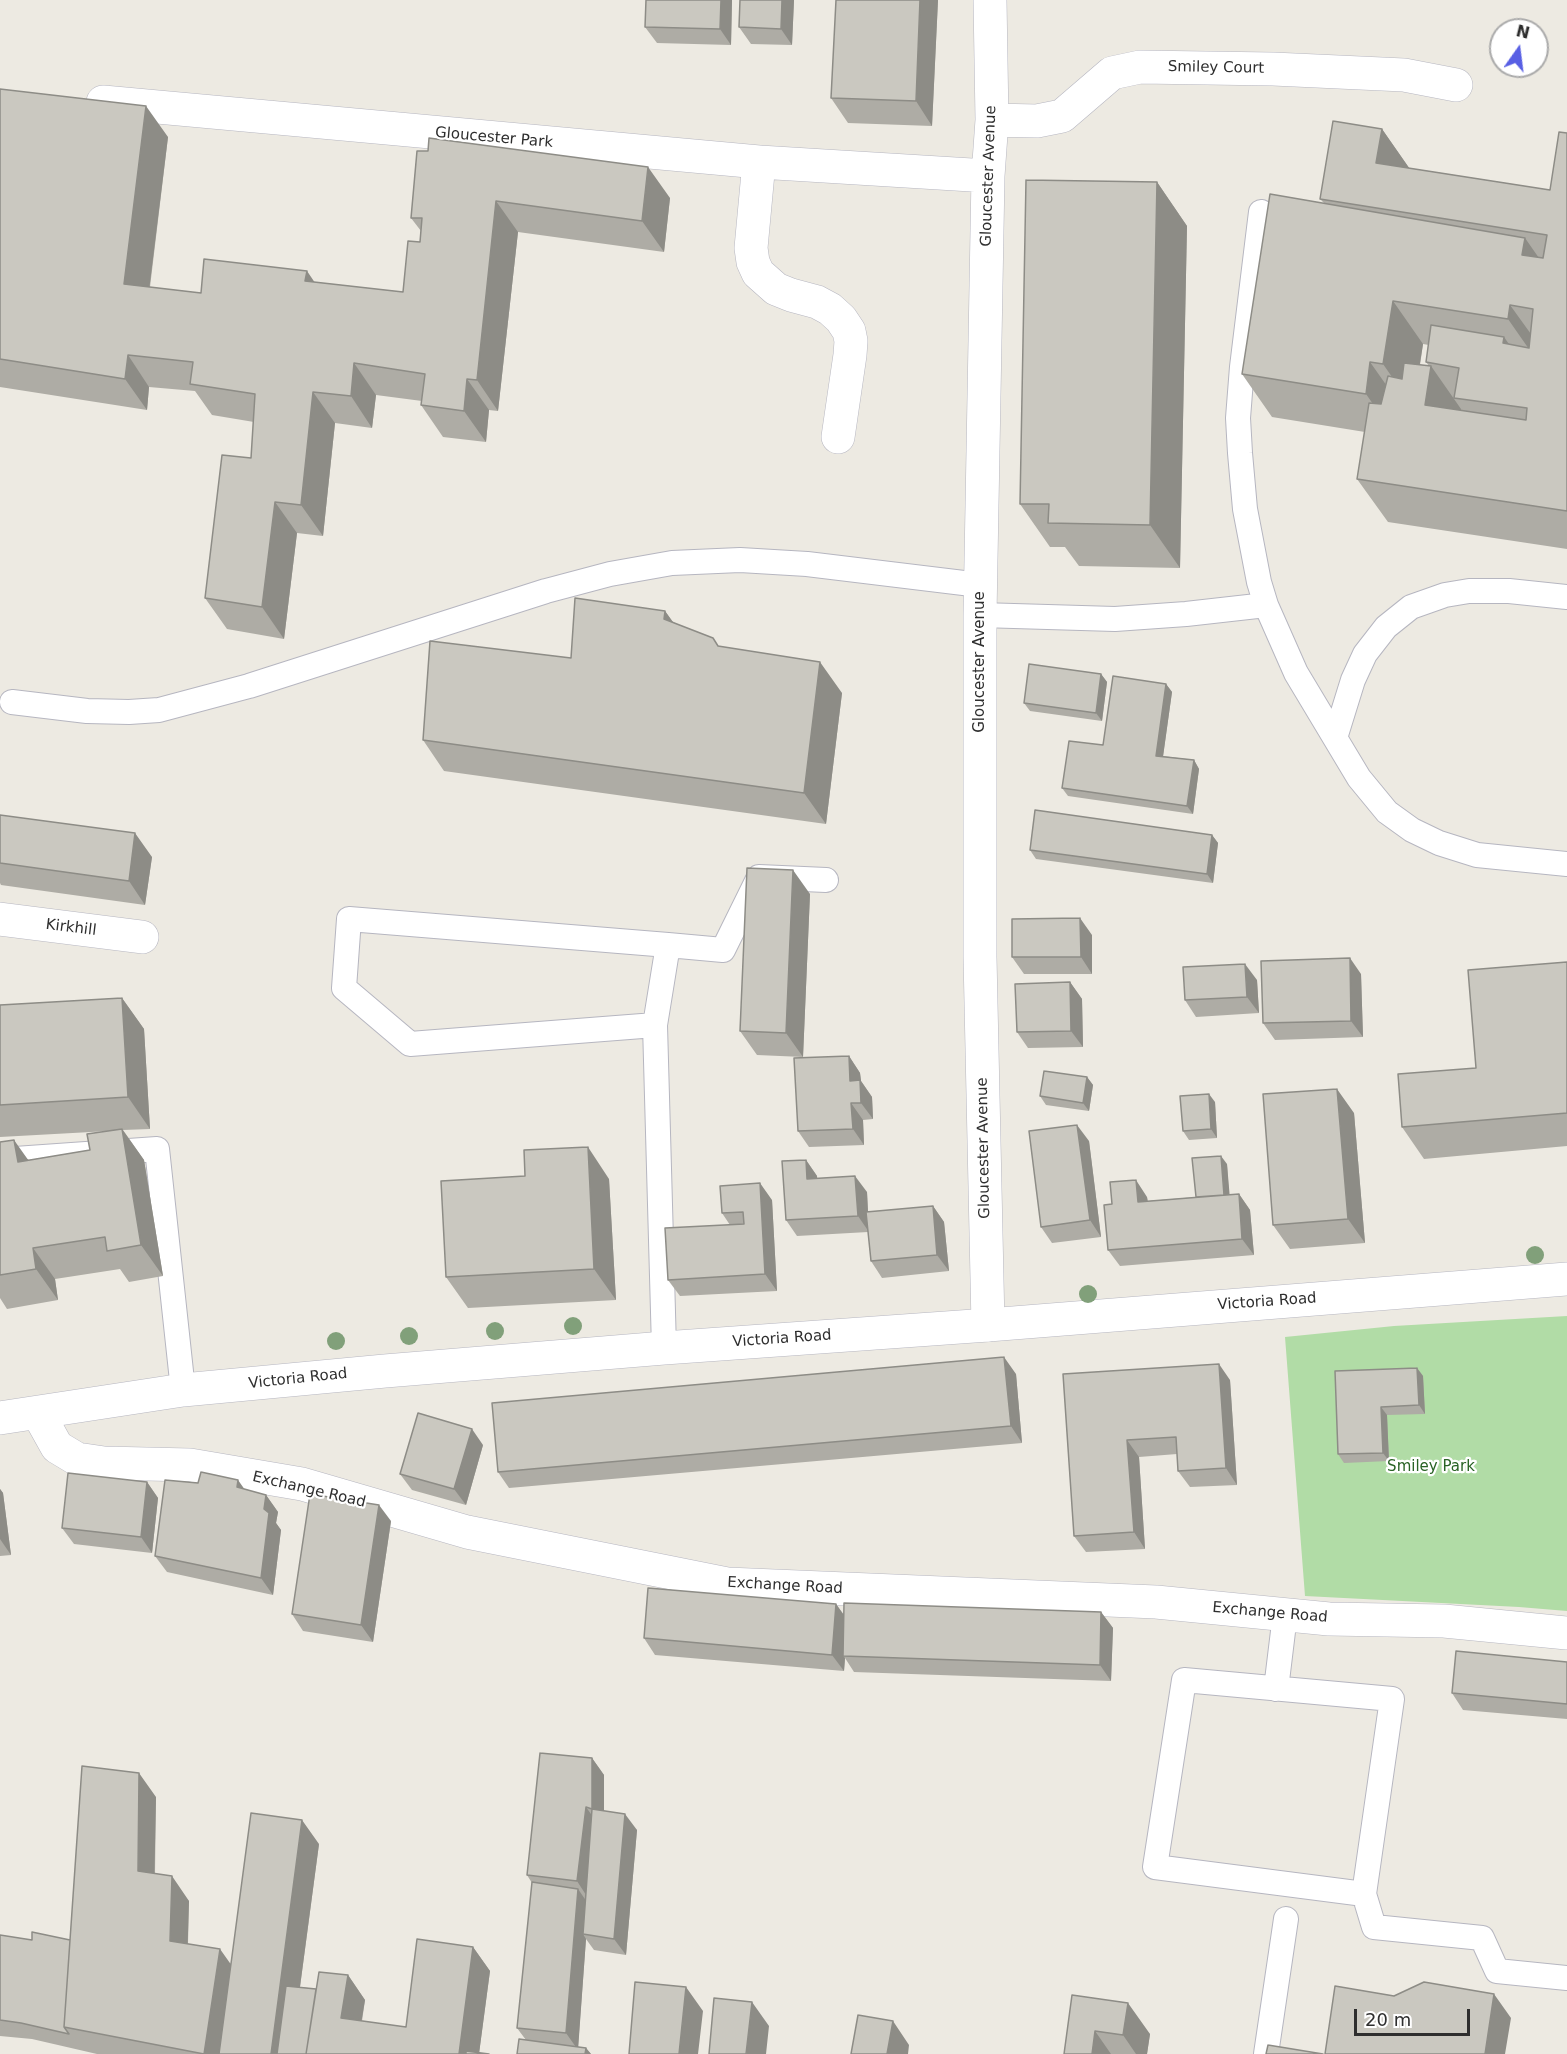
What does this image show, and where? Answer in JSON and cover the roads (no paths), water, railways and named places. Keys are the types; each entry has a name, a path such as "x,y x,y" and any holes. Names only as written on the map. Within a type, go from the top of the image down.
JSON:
{"street":[{"name":"Gloucester Avenue","path":"987,1325 980,957 980,600 988,176 992,120 990,0"},
{"name":"Smiley Court","path":"992,120 1037,121 1062,116 1112,73 1140,67 1274,69 1404,75 1456,85"},
{"name":"Gloucester Park","path":"70,99 759,162 988,176"},
{"path":"759,162 751,248 753,262 758,273 762,279 782,292 817,302 830,309 847,327 850,336 850,355 838,437"},
{"name":"Kirkhill","path":"0,919 142,937"},
{"name":"Victoria Road","path":"0,1418 183,1390 664,1348 1567,1280"},
{"name":"Exchange Road","path":"38,1413 57,1447 77,1459 104,1463 190,1465 302,1484 467,1532 728,1584 1156,1602 1329,1619 1444,1621 1567,1633"}],"lane":[{"path":"1261,212 1238,418 1245,509 1257,572 1266,605 1296,673 1359,778 1387,812 1412,830 1439,843 1477,855 1567,864"},
{"path":"12,702 87,711 159,710 249,686 546,591 620,571 672,563 740,560 807,564 980,600 1114,619 1266,605"},
{"path":"1335,738 1353,680 1365,654 1386,627 1411,608 1434,598 1469,591 1509,591 1567,597"},
{"path":"655,1024 410,1044 344,988 349,919 723,950 759,877 826,880"},
{"path":"664,1348 655,1024 668,945"},
{"path":"0,1160 157,1149 183,1390"},
{"path":"1276,1689 1285,1615"},
{"path":"1364,1894 1155,1867 1184,1680 1392,1699 1364,1894 1374,1927 1482,1938 1497,1971 1567,1978"},
{"path":"1266,2054 1286,1919"}],"park label":[{"name":"Smiley Park","path":"1431,1467"}]}
